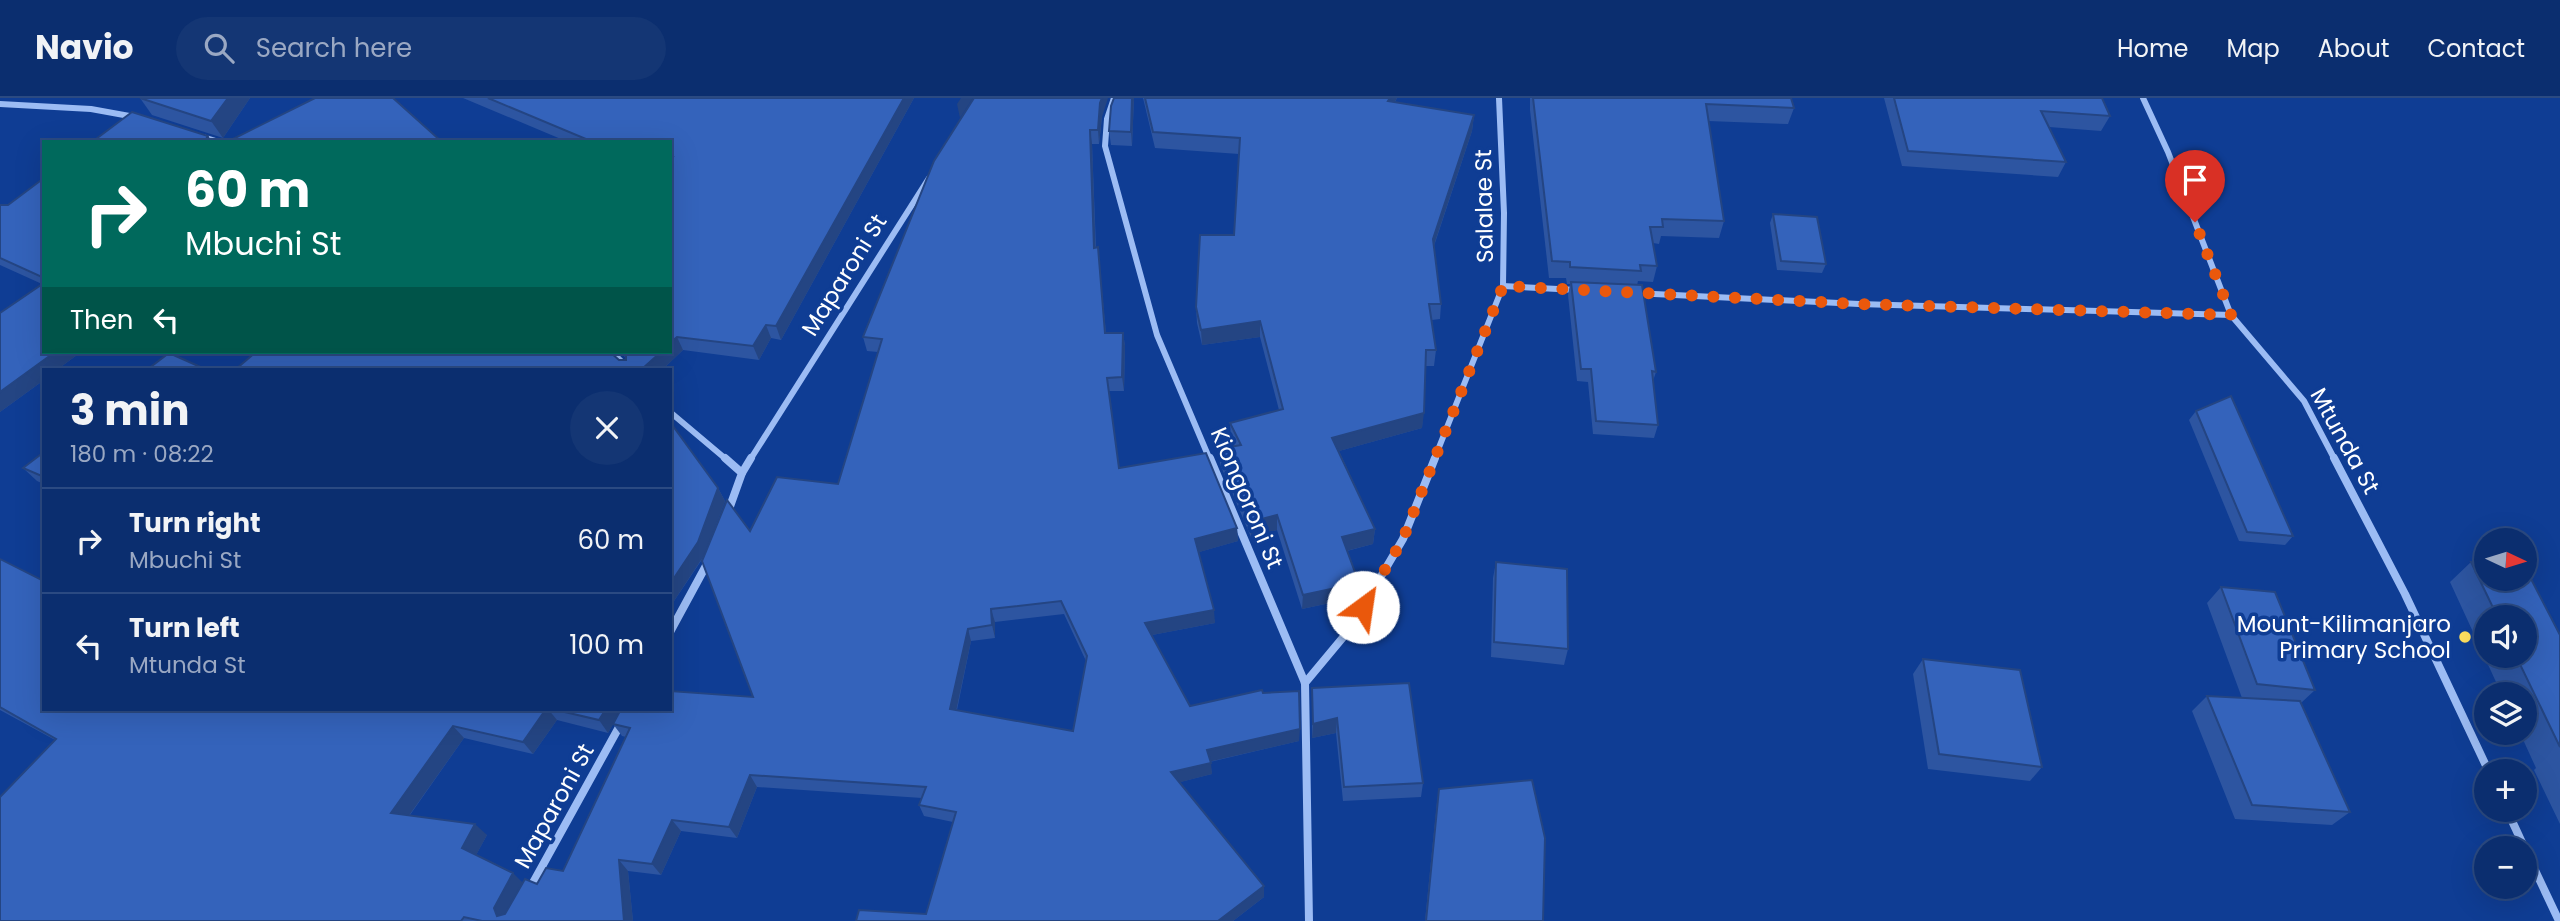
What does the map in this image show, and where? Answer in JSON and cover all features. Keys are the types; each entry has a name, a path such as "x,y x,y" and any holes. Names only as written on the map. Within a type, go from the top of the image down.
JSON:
{"street":[{"name":"Kiongoroni St","path":"1114,98 1107,119 1105,146 1157,335 1305,684 1309,921"},
{"name":"Salalae St","path":"1305,684 1350,629 1403,539 1503,286 1504,212 1499,98"},
{"name":"Mtunda St","path":"2143,98 2168,152 2231,315 2304,401 2405,594 2483,759"},
{"path":"0,104 91,110 144,118"},
{"path":"201,136 213,140"},
{"name":"Maparoni St","path":"725,521 742,473 935,168"},
{"path":"1503,286 1585,290"},
{"path":"1626,292 1859,304 2231,315"},
{"path":"614,354 628,368"},
{"path":"672,414 742,473"},
{"path":"672,628 711,557"},
{"name":"Maparoni St","path":"524,899 628,711"},
{"path":"2537,874 2559,921"}],"building":[{"path":"140,98 228,98 211,121"},
{"path":"315,98 393,98 440,140 231,140"},
{"path":"488,98 904,98 776,326 766,325 753,346 677,337 672,341 672,140 588,140"},
{"path":"974,98 1102,98 1098,130 1090,130 1094,248 1098,247 1105,333 1123,333 1122,377 1107,378 1119,468 1206,453 1237,528 1195,539 1214,610 1145,623 1190,706 1262,690 1263,693 1299,691 1300,729 1207,750 1211,763 1171,772 1264,886 1218,921 856,921 859,910 926,914 956,812 919,805 926,787 750,775 729,827 672,820 652,864 619,860 624,921 482,921 464,917 461,921 0,921 0,797 56,739 0,707 0,559 42,580 42,711 545,711 523,742 453,726 391,813 475,824 462,848 513,873 494,908 497,916 505,914 525,879 537,884 546,868 563,871 630,728 613,724 620,711 672,711 672,691 753,697 702,561 727,500 750,531 777,477 838,484 882,339 863,337 934,161","holes":["1061,601 1087,656 1073,731 950,709 968,629 992,625 991,609"]},
{"path":"1114,98 1132,98 1131,132 1109,131"},
{"path":"1145,98 1390,98 1388,101 1474,115 1433,239 1441,304 1429,304 1436,350 1426,350 1424,413 1332,438 1375,529 1342,537 1359,583 1303,595 1277,515 1250,522 1219,449 1241,445 1230,423 1283,409 1260,321 1201,330 1196,307 1200,235 1234,235 1240,138 1153,132"},
{"path":"1533,98 1791,98 1794,108 1706,104 1724,221 1662,219 1663,227 1650,227 1657,266 1640,265 1641,271 1570,267 1570,262 1552,261"},
{"path":"1894,98 2102,98 2110,116 2041,111 2066,162 1908,151"},
{"path":"132,112 208,136 205,140 95,140"},
{"path":"42,180 42,277 0,258 0,205 8,205"},
{"path":"1773,214 1817,217 1826,264 1781,261"},
{"path":"1571,282 1642,285 1656,372 1652,371 1658,425 1596,421 1591,369 1581,369"},
{"path":"42,284 42,354 52,354 0,392 0,313"},
{"path":"171,354 203,368 149,368"},
{"path":"254,354 612,354 619,360 626,360 626,354 659,354 643,368 237,368"},
{"path":"2231,396 2293,536 2247,532 2196,411"},
{"path":"672,425 718,488 698,542 672,581"},
{"path":"42,454 42,476 23,468"},
{"path":"1496,562 1567,569 1568,649 1494,642"},
{"path":"2221,587 2275,592 2315,690 2257,684"},
{"path":"2485,592 2538,592 2560,635 2560,747 2537,699 2537,682 2529,682 2522,668 2537,668 2537,605 2492,605"},
{"path":"1923,659 2020,670 2042,767 1939,754"},
{"path":"1409,683 1423,783 1344,787 1337,718 1313,724 1312,688"},
{"path":"2207,696 2300,701 2350,812 2252,805"},
{"path":"561,711 605,711 599,720"},
{"path":"1532,780 1545,838 1543,921 1426,921 1439,789"}],"place":[{"name":"Mount-Kilimanjaro Primary School","path":"2465,637"}],"route":[{"path":"1363,607 1403,539 1503,286 1859,304 2231,315 2195,222"}]}
